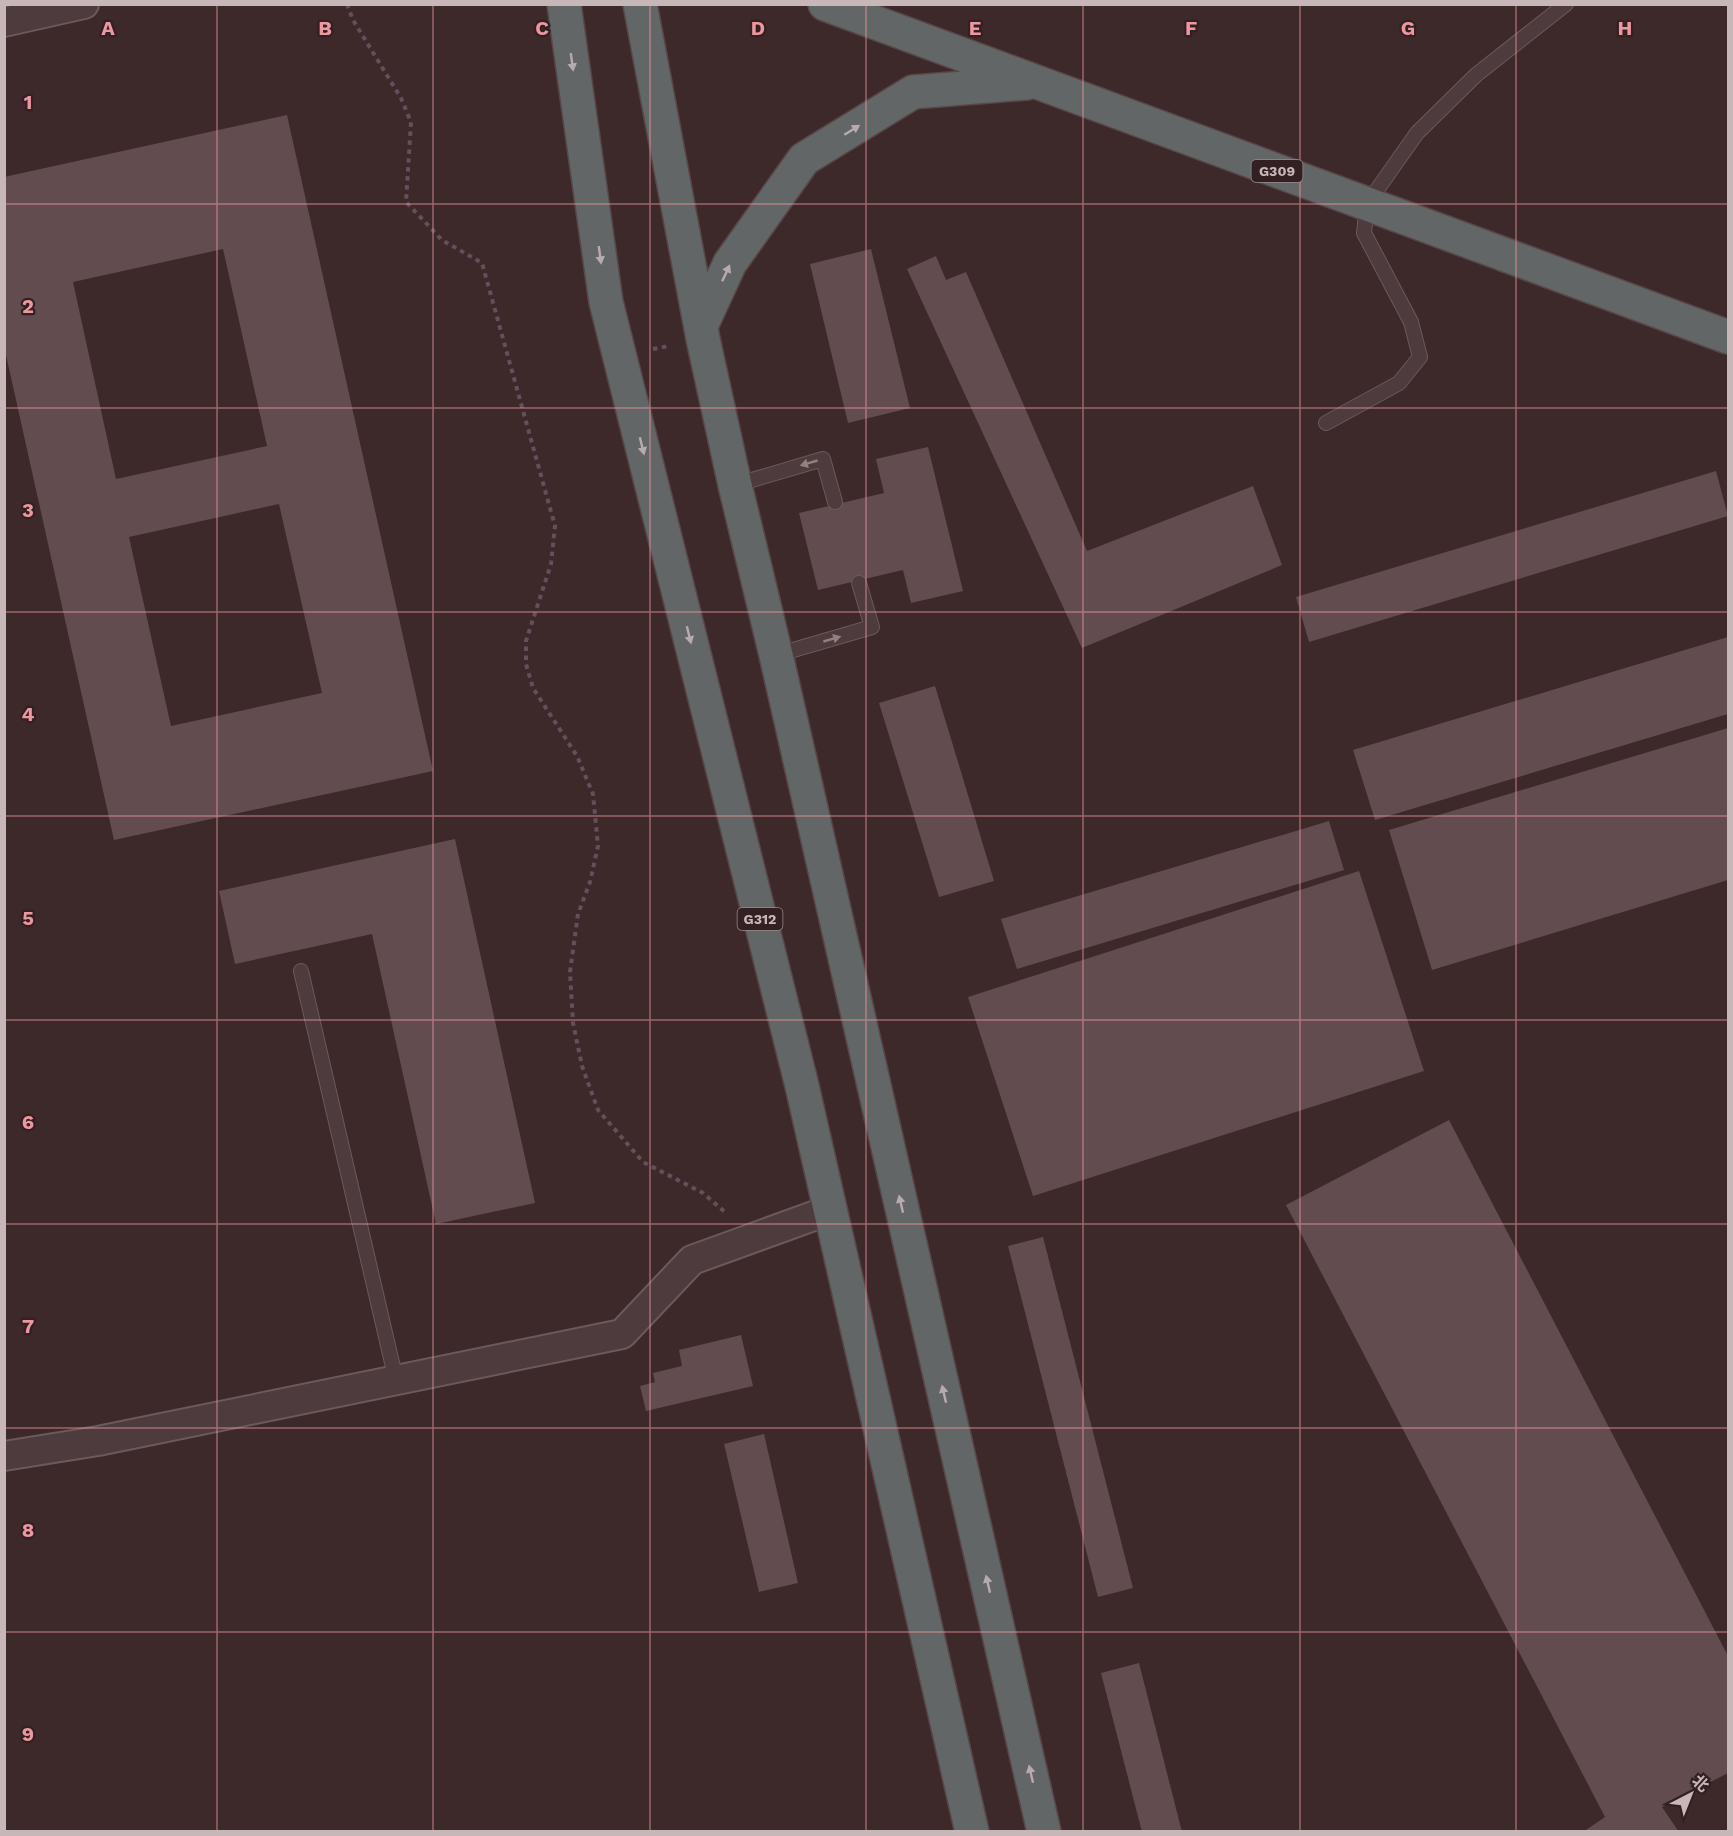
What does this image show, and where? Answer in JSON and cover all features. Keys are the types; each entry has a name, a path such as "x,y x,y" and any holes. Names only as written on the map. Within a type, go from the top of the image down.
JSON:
{"highway":[{"name":"G312","path":"564,4 606,302 796,1062 972,1832"},
{"path":"640,4 702,333 735,485 776,655 1044,1832"},
{"name":"G309","path":"825,4 1728,337"},
{"path":"864,4 909,35"},
{"path":"702,333 730,263 804,159 913,92 1035,82"}],"street":[{"path":"4,22 84,4"},
{"path":"4,1456 98,1441 622,1334 692,1260 830,1210"}],"lane":[{"path":"1326,423 1399,383 1420,357 1411,322 1364,233 1367,204 1417,133 1476,75 1566,4"},
{"path":"735,485 823,459 835,502"},
{"path":"776,655 872,627 859,583"},
{"path":"301,971 396,1380"}],"path":[{"path":"347,4 353,20 401,98 411,122 406,202 442,240 482,263 555,526 551,564 526,641 526,664 533,688 577,756 593,794 598,846 590,882 578,914 570,972 573,1023 582,1066 598,1110 644,1162 703,1193 753,1238"},
{"path":"620,356 702,333"}],"building":[{"path":"287,115 433,771 114,840 4,346 4,177","holes":["223,249 267,446 116,479 73,282","279,504 322,693 171,726 129,537"]},
{"path":"871,249 910,408 848,423 810,264"},
{"path":"936,256 946,280 966,272 1087,551 1253,486 1282,565 1082,648 907,269"},
{"path":"928,447 963,591 911,603 903,570 818,590 799,513 884,493 876,459"},
{"path":"1716,471 1728,516 1309,642 1296,597"},
{"path":"1728,637 1728,714 1375,820 1353,750"},
{"path":"935,686 994,881 939,897 879,703"},
{"path":"1728,728 1728,880 1432,970 1389,830"},
{"path":"1329,821 1344,870 1017,969 1001,919"},
{"path":"455,839 535,1203 436,1224 372,934 235,964 219,891"},
{"path":"1359,871 1424,1071 1033,1196 968,997"},
{"path":"1449,1120 1728,1656 1728,1773 1662,1807 1679,1832 1583,1832 1605,1817 1286,1205"},
{"path":"1043,1237 1133,1588 1098,1597 1008,1246"},
{"path":"741,1335 753,1386 646,1411 640,1386 655,1382 653,1373 682,1366 679,1350"},
{"path":"764,1434 798,1583 759,1592 724,1444"},
{"path":"1139,1663 1182,1832 1142,1832 1101,1673"}]}
